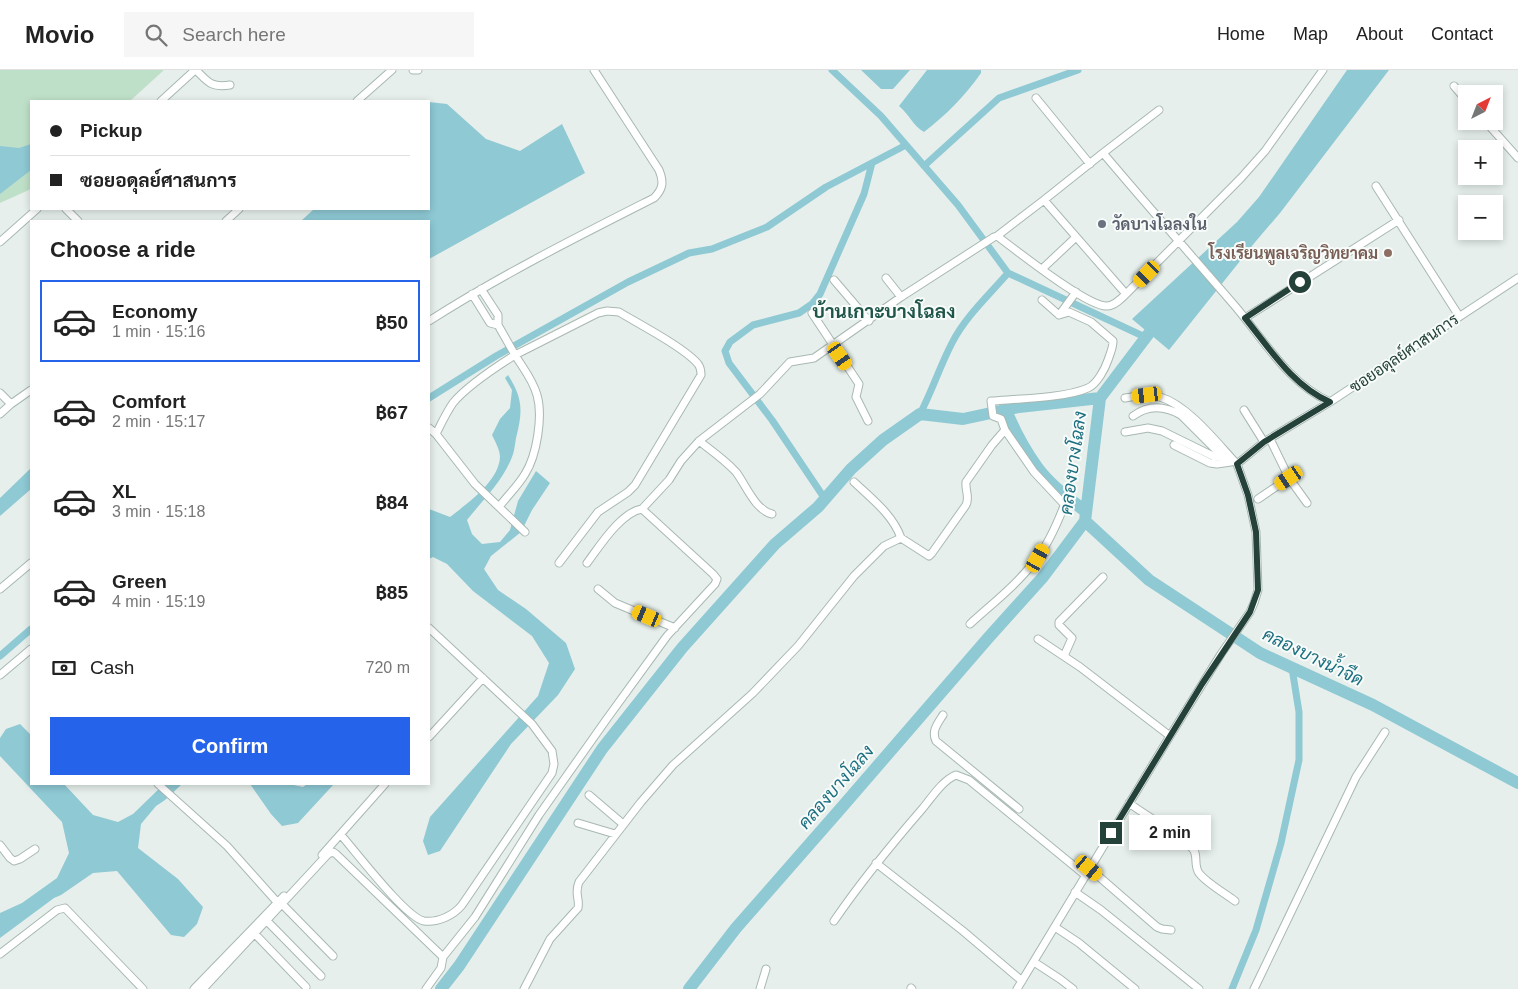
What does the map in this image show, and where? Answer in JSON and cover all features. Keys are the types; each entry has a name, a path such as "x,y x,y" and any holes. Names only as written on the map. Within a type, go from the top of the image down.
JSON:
{"street":[{"path":"162,100 195,70 211,85 218,87 230,86"},
{"path":"358,100 392,70"},
{"path":"412,70 418,70"},
{"path":"430,320 481,289 654,198 662,188 663,182 659,170 594,70"},
{"path":"996,236 1076,292 1101,306 1110,306 1126,294 1241,178 1265,151 1323,70"},
{"path":"1454,86 1458,91"},
{"path":"1036,98 1090,164"},
{"path":"587,562 625,518 636,510 642,509 669,480 681,461 699,441 760,394 790,362 814,358 901,297 996,236 1159,110"},
{"path":"1493,130 1518,158"},
{"path":"1103,153 1223,292 1286,369 1314,395 1330,402"},
{"path":"1376,186 1460,316"},
{"path":"1044,200 1075,238 1126,294"},
{"path":"0,242 36,210"},
{"path":"67,210 77,220"},
{"path":"227,220 238,210"},
{"path":"1245,318 1399,220"},
{"path":"1042,269 1075,238"},
{"path":"886,278 901,297"},
{"name":"ซอยอดุลย์ศาสนการ","path":"1237,464 1267,440 1330,402 1518,278"},
{"path":"834,280 869,321"},
{"path":"481,289 498,315 498,325 532,382 538,397 536,448 525,474 498,507"},
{"path":"1060,314 1076,292"},
{"path":"472,294 490,323 498,325"},
{"path":"970,624 1038,558 1064,506 1034,472 1005,430 1000,418 993,416 991,401 1063,394 1088,388 1107,364 1113,345 1112,341 1091,322 1070,312 1060,314 1042,300"},
{"path":"436,434 454,402 513,352 598,313 613,310 619,312 681,350 696,362 701,368 701,376 635,485 628,492 598,512 559,563"},
{"path":"812,313 859,384 856,397 868,421"},
{"path":"0,414 30,391"},
{"path":"0,393 11,404"},
{"path":"1017,989 1170,736 1221,654 1250,612 1258,590 1256,532 1248,495 1237,464 1195,421 1169,401 1147,395 1126,398"},
{"path":"1133,416 1141,410 1147,409 1165,407 1172,410 1181,416 1225,459"},
{"path":"1244,410 1267,440 1289,478 1307,503"},
{"path":"1125,432 1148,428 1162,431 1215,457 1237,464"},
{"path":"430,429 475,484 490,496 498,507 525,532"},
{"path":"854,482 887,513 897,525 901,538 929,556 969,500 966,482 1005,430"},
{"path":"699,441 736,472 751,496 764,510 772,514"},
{"path":"1174,445 1210,463 1217,464 1225,459"},
{"path":"1258,499 1289,478"},
{"path":"426,989 441,968 443,957 475,917 544,807 606,720 675,628 715,584 717,579 713,574 642,509"},
{"path":"524,989 550,939 578,908 579,902 576,889 579,882 623,824 673,765 753,693 798,646 854,576 884,546 901,538"},
{"path":"0,589 30,564"},
{"path":"1064,656 1072,638 1059,625 1059,622 1103,577"},
{"path":"598,590 616,603 675,628"},
{"path":"341,835 398,901 414,916 424,921 441,919 455,913 552,773 554,764 552,751 532,724 430,629"},
{"path":"1038,639 1064,656 1170,736"},
{"path":"0,675 30,650"},
{"path":"430,736 484,678"},
{"path":"943,716 935,730 934,736 936,740 1019,809"},
{"path":"1254,989 1356,777 1385,732"},
{"path":"834,921 876,863 939,790 956,775 968,780 1085,875"},
{"path":"159,785 227,846 332,956"},
{"path":"203,989 267,920 341,835 380,785"},
{"path":"589,796 623,824"},
{"path":"1129,803 1193,848 1196,852 1196,868 1201,876 1235,901"},
{"path":"578,823 615,834"},
{"path":"0,845 14,861 20,860 35,849"},
{"path":"194,989 332,852 443,957"},
{"path":"876,863 964,932 1022,981"},
{"path":"1089,868 1162,930 1171,930"},
{"path":"1075,892 1101,910 1199,989"},
{"path":"0,954 57,910 65,908 143,989"},
{"path":"267,920 321,976"},
{"path":"1054,927 1079,943 1135,989"},
{"path":"254,934 306,987"},
{"path":"1034,962 1073,989"},
{"path":"760,989 766,969"}],"green space":[{"path":"0,70 164,70 131,100 30,100 30,189 0,203"}],"water":[{"path":"861,70 910,70 893,89 881,89"},
{"path":"927,70 981,70 981,73 955,105 924,132 899,106"},
{"path":"1347,70 1389,70 1280,213 1169,350 1132,319 1237,222 1259,197"},
{"path":"430,102 447,104 486,139 520,151 562,124 585,173 430,258 430,220 302,220 313,210 430,210"},
{"path":"30,144 30,171 0,194 0,146 19,148"},
{"path":"508,375 520,403 519,425 513,454 498,482 467,520 472,534 482,544 500,542 510,530 518,501 536,471 550,483 532,510 521,532 491,556 484,569 498,590 526,609 566,643 575,669 558,695 511,744 440,851 428,855 423,841 430,817 538,696 549,663 532,636 473,591 447,564 433,557 430,558 430,509 450,517 481,491 494,475 498,466 500,454 492,435 500,419 510,408 512,390 505,378"},
{"path":"30,469 30,490 0,516 0,498"},
{"path":"20,724 30,734 30,785 65,785 93,815 118,822 133,814 163,785 181,785 156,806 141,824 138,848 178,879 203,907 197,924 184,937 171,935 117,871 93,873 54,898 0,938 0,913 22,903 57,878 69,853 62,822 0,756 0,738 6,729"},
{"path":"251,785 294,785 303,787 306,785 333,785 298,823 282,826"}],"waterway":[{"path":"832,70 881,116 958,205 1008,273 1145,337"},
{"path":"924,166 999,98 1078,70"},
{"path":"430,397 496,356 628,282 689,253 712,249 767,227 826,187 906,145"},
{"path":"825,499 772,420 729,363 725,351 730,342 753,325 799,313 812,304 820,294 864,194 872,163"},
{"path":"920,414 957,333 970,315 1008,273"},
{"name":"คลองบางโฉลง","path":"689,989 736,928 1043,577 1085,521 1100,398 1159,320"},
{"path":"441,989 459,966 602,749 682,648 775,544 818,507 851,469 883,440 920,414 963,419 1019,407 1100,398"},
{"path":"1006,410 1020,440 1042,474 1086,512"},
{"name":"คลองบางน้ำจืด","path":"1085,521 1149,580 1260,653 1373,705 1518,783"},
{"path":"0,656 30,630"},
{"path":"1232,989 1256,930 1281,843 1299,760 1299,712 1292,668"}],"place":[{"name":"วัดบางโฉลงใน","path":"1102,224"},
{"name":"โรงเรียนพูลเจริญวิทยาคม","path":"1388,253"}],"district":[{"name":"บ้านเกาะบางโฉลง","path":"884,311"}],"route":[{"path":"1111,833 1193,698 1254,603 1258,590 1256,532 1248,495 1237,464 1264,442 1330,402 1306,389 1286,369 1245,318 1300,282"}]}
